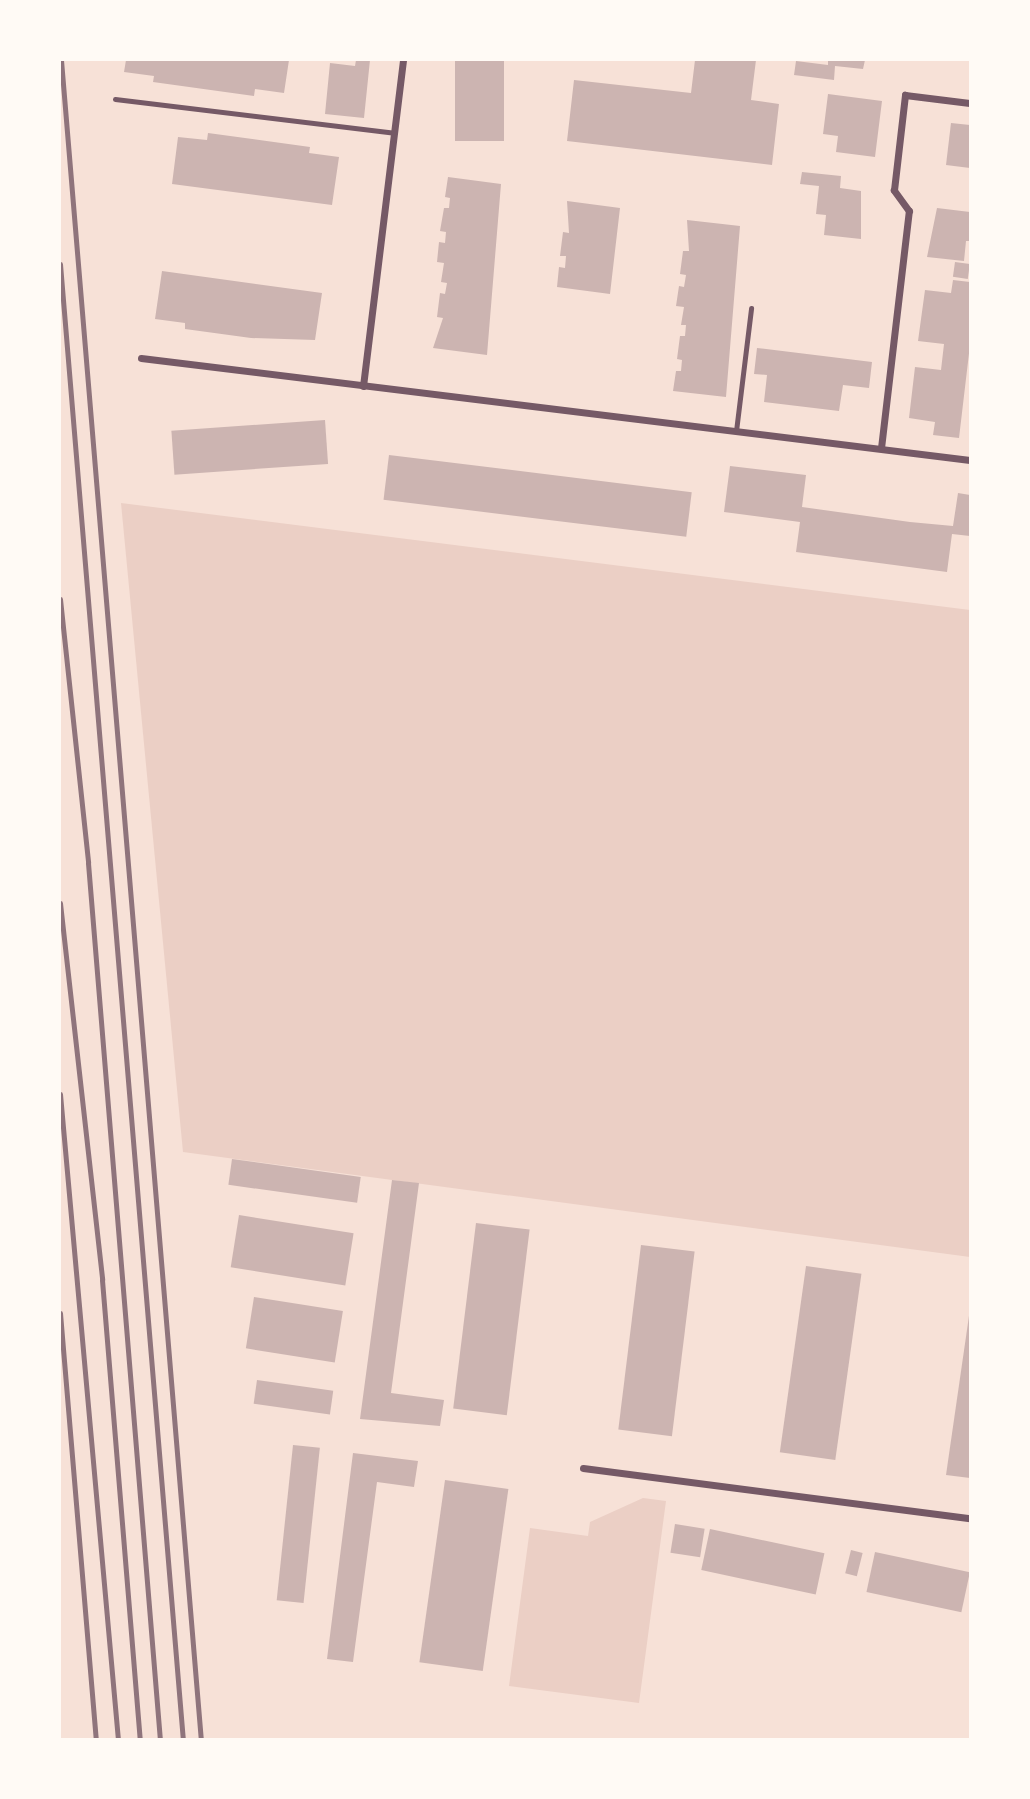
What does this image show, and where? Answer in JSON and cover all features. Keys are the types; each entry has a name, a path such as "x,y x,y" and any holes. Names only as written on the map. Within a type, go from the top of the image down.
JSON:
{"street":[{"path":"363,386 403,60"},
{"path":"881,448 909,211 894,190 905,95 971,103"},
{"path":"141,358 971,460"},
{"path":"583,1468 971,1518"}],"lane":[{"path":"115,99 394,133"},
{"path":"736,431 751,308"}],"shaded area":[{"path":"121,503 970,610 970,1257 183,1152"},
{"path":"643,1498 666,1501 639,1703 509,1686 530,1528 588,1536 590,1522"}],"building":[{"path":"126,60 289,60 284,93 255,89 254,96 153,82 154,76 124,72"},
{"path":"356,60 370,60 364,118 325,114 330,63 355,66"},
{"path":"455,60 504,60 504,141 455,141"},
{"path":"695,60 756,60 751,100 779,104 772,165 567,141 574,80 691,93"},
{"path":"828,60 865,60 863,69 835,66 834,80 794,75 796,61 828,65"},
{"path":"828,94 882,101 875,157 836,152 838,136 823,134"},
{"path":"951,123 970,125 970,168 946,165"},
{"path":"208,133 310,147 309,153 339,157 332,205 172,184 178,137 207,140"},
{"path":"802,172 841,176 840,188 861,191 861,239 824,235 826,215 816,214 819,186 800,184"},
{"path":"448,177 501,184 487,355 433,348 443,318 437,317 440,293 445,294 447,283 441,282 444,263 437,262 439,242 445,243 446,232 440,231 444,208 449,208 450,198 445,197"},
{"path":"567,201 620,208 610,294 557,287 559,267 565,268 566,256 560,256 563,232 569,233"},
{"path":"937,208 970,212 970,241 966,241 964,261 927,257"},
{"path":"687,220 740,226 726,397 673,391 676,371 681,371 682,360 677,359 680,336 685,336 686,325 681,325 684,307 676,306 679,286 684,287 686,275 680,274 683,251 689,251"},
{"path":"955,262 970,264 968,279 953,277"},
{"path":"162,271 322,293 315,340 251,338 185,329 185,323 155,319"},
{"path":"953,280 970,282 970,345 959,438 933,435 935,422 909,418 915,367 941,370 944,344 918,341 925,290 951,293"},
{"path":"757,348 872,362 869,388 843,385 839,411 764,402 767,375 754,374"},
{"path":"325,420 328,464 174,475 171,431"},
{"path":"389,455 692,492 686,537 384,500"},
{"path":"730,466 806,475 802,507 910,522 953,526 958,493 970,495 970,536 952,534 947,572 796,552 800,522 724,512"},
{"path":"232,1159 361,1177 357,1203 228,1185"},
{"path":"392,1180 419,1183 391,1393 444,1400 440,1426 360,1419"},
{"path":"239,1215 354,1233 345,1285 231,1267"},
{"path":"476,1223 530,1230 507,1415 453,1409"},
{"path":"641,1245 695,1252 672,1436 618,1430"},
{"path":"806,1266 861,1274 835,1460 780,1452"},
{"path":"254,1297 343,1311 335,1362 246,1348"},
{"path":"970,1309 970,1478 946,1475"},
{"path":"257,1380 333,1391 330,1414 254,1404"},
{"path":"293,1445 320,1448 304,1603 277,1600"},
{"path":"353,1453 418,1461 414,1487 377,1482 353,1662 327,1659"},
{"path":"445,1480 508,1489 483,1671 419,1662"},
{"path":"675,1524 705,1529 700,1557 670,1553"},
{"path":"710,1529 824,1553 816,1594 701,1570"},
{"path":"851,1550 863,1553 857,1576 845,1573"},
{"path":"875,1552 970,1572 961,1612 866,1592"}],"railway":[{"path":"61,60 201,1740"},
{"path":"60,264 183,1740"},
{"path":"60,599 88,863 160,1740"},
{"path":"60,903 102,1280 140,1740"},
{"path":"60,1094 118,1740"},
{"path":"60,1313 96,1740"}]}
